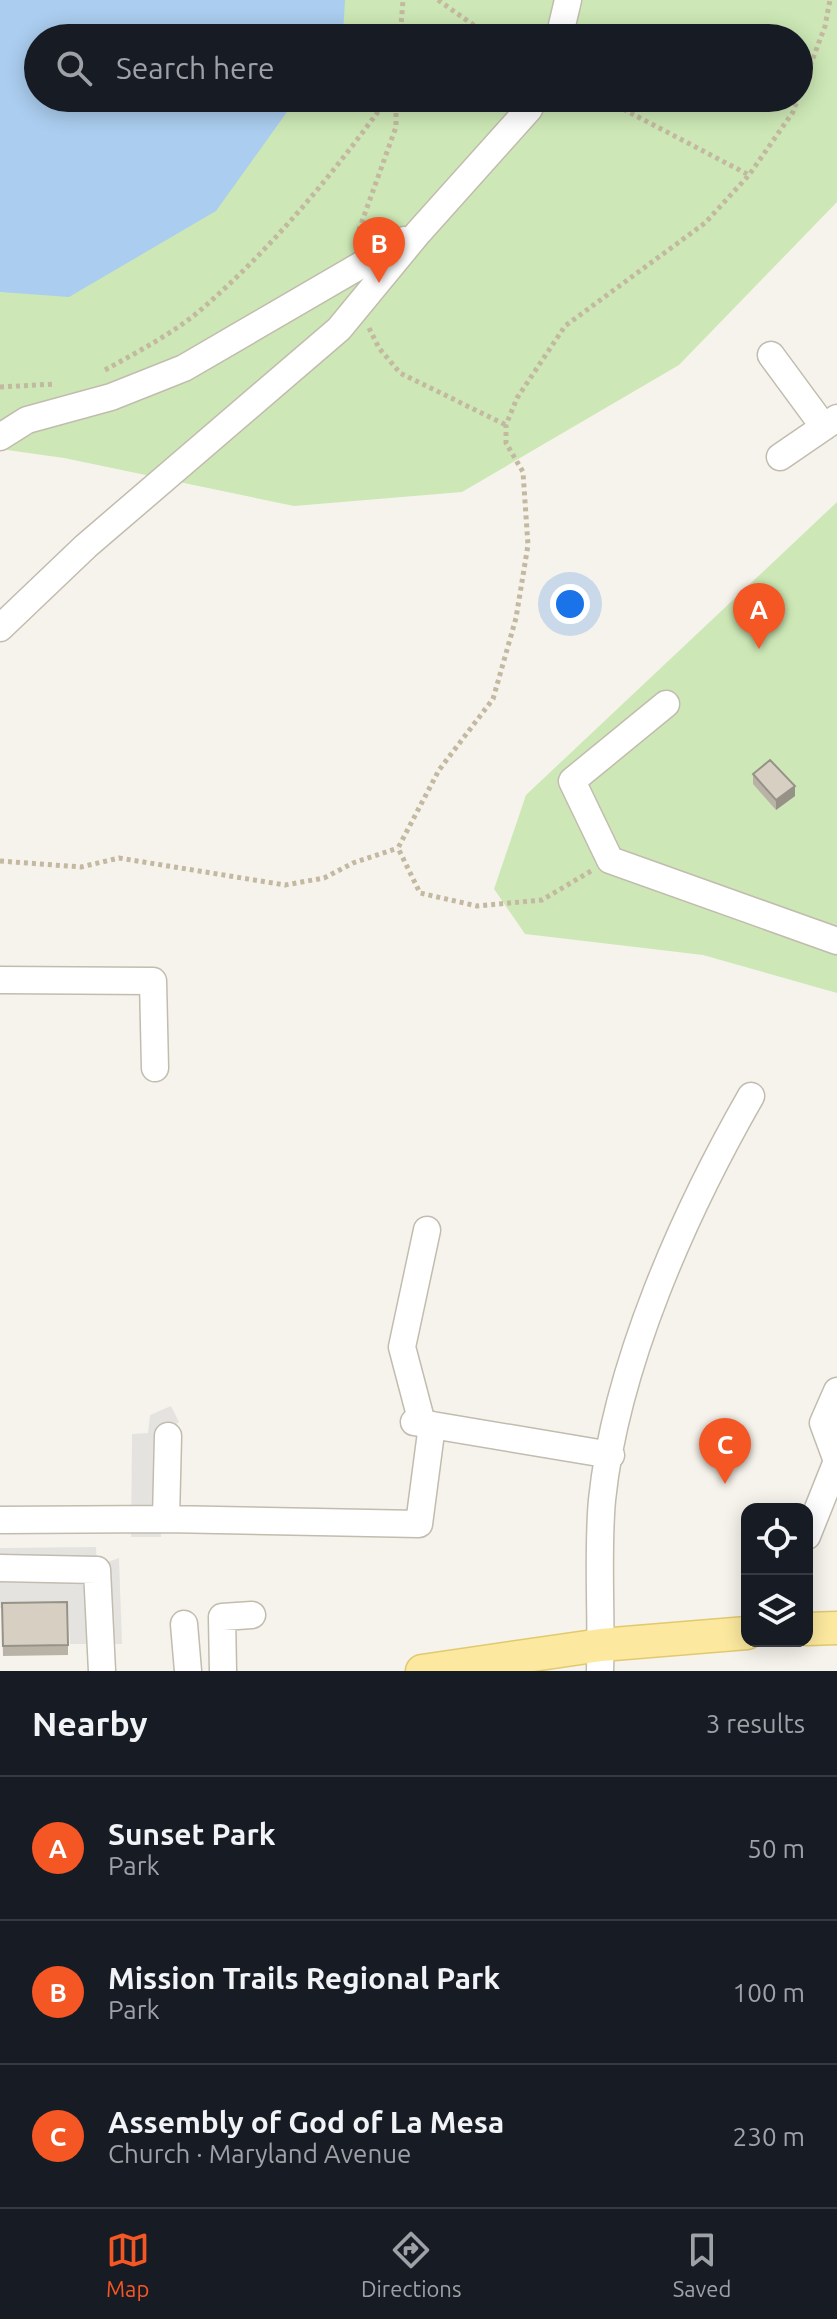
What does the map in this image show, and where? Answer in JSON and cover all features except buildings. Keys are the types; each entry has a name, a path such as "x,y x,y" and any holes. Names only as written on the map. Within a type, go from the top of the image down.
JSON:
{"main road":[{"path":"813,1629 837,1628"},
{"path":"422,1671 601,1658 741,1634"}],"street":[{"path":"562,24 568,0"},
{"path":"0,628 86,546 339,329 418,233 526,112"},
{"path":"0,437 27,420 111,397 184,368 418,233"},
{"path":"771,355 830,423 780,457"},
{"path":"0,414 27,420"},
{"path":"666,704 572,781 610,860 837,941"},
{"path":"0,980 153,981 155,1068"},
{"path":"601,1658 602,1500 629,1380 665,1270 690,1210 751,1096"},
{"path":"0,1520 166,1519 419,1524 423,1423 402,1347 427,1230"},
{"path":"813,1521 837,1461 823,1423 837,1391"},
{"path":"423,1423 611,1455"},
{"path":"166,1519 168,1436"},
{"path":"0,1568 97,1570 102,1671"},
{"path":"223,1671 222,1617 252,1615"},
{"path":"184,1624 188,1671"}],"path":[{"path":"401,24 403,0"},
{"path":"438,0 472,24"},
{"path":"813,59 825,26 830,0"},
{"path":"94,376 161,339 202,309 293,220 377,112"},
{"path":"352,270 349,257 396,127 396,112"},
{"path":"629,112 749,175"},
{"path":"0,861 81,867 119,858 285,885 324,878 353,863 398,848 439,770 493,699 516,618 528,545 523,472 506,443 506,425 517,398 565,326 705,223 749,175 793,112"},
{"path":"361,302 379,348 400,373 506,425"},
{"path":"0,387 68,384"},
{"path":"398,848 420,893 477,906 542,900 610,860"}],"green space":[{"path":"0,0 837,0 837,202 679,365 462,492 294,506 64,458 0,449"},
{"path":"837,502 837,993 703,955 525,934 494,889 526,795"}],"shaded area":[{"path":"171,1406 179,1422 161,1435 161,1537 131,1537 132,1434 148,1433 150,1415"},
{"path":"96,1547 97,1566 119,1558 122,1644 70,1644 68,1605 0,1608 0,1548"}],"water":[{"path":"0,0 345,0 344,24 24,24 24,112 287,112 216,211 69,297 0,292"}],"place":[{"name":"Mission Trails Regional Park","path":"379,283"},
{"name":"Sunset Park","path":"759,649"},
{"name":"Assembly of God of La Mesa","path":"725,1484"}]}
